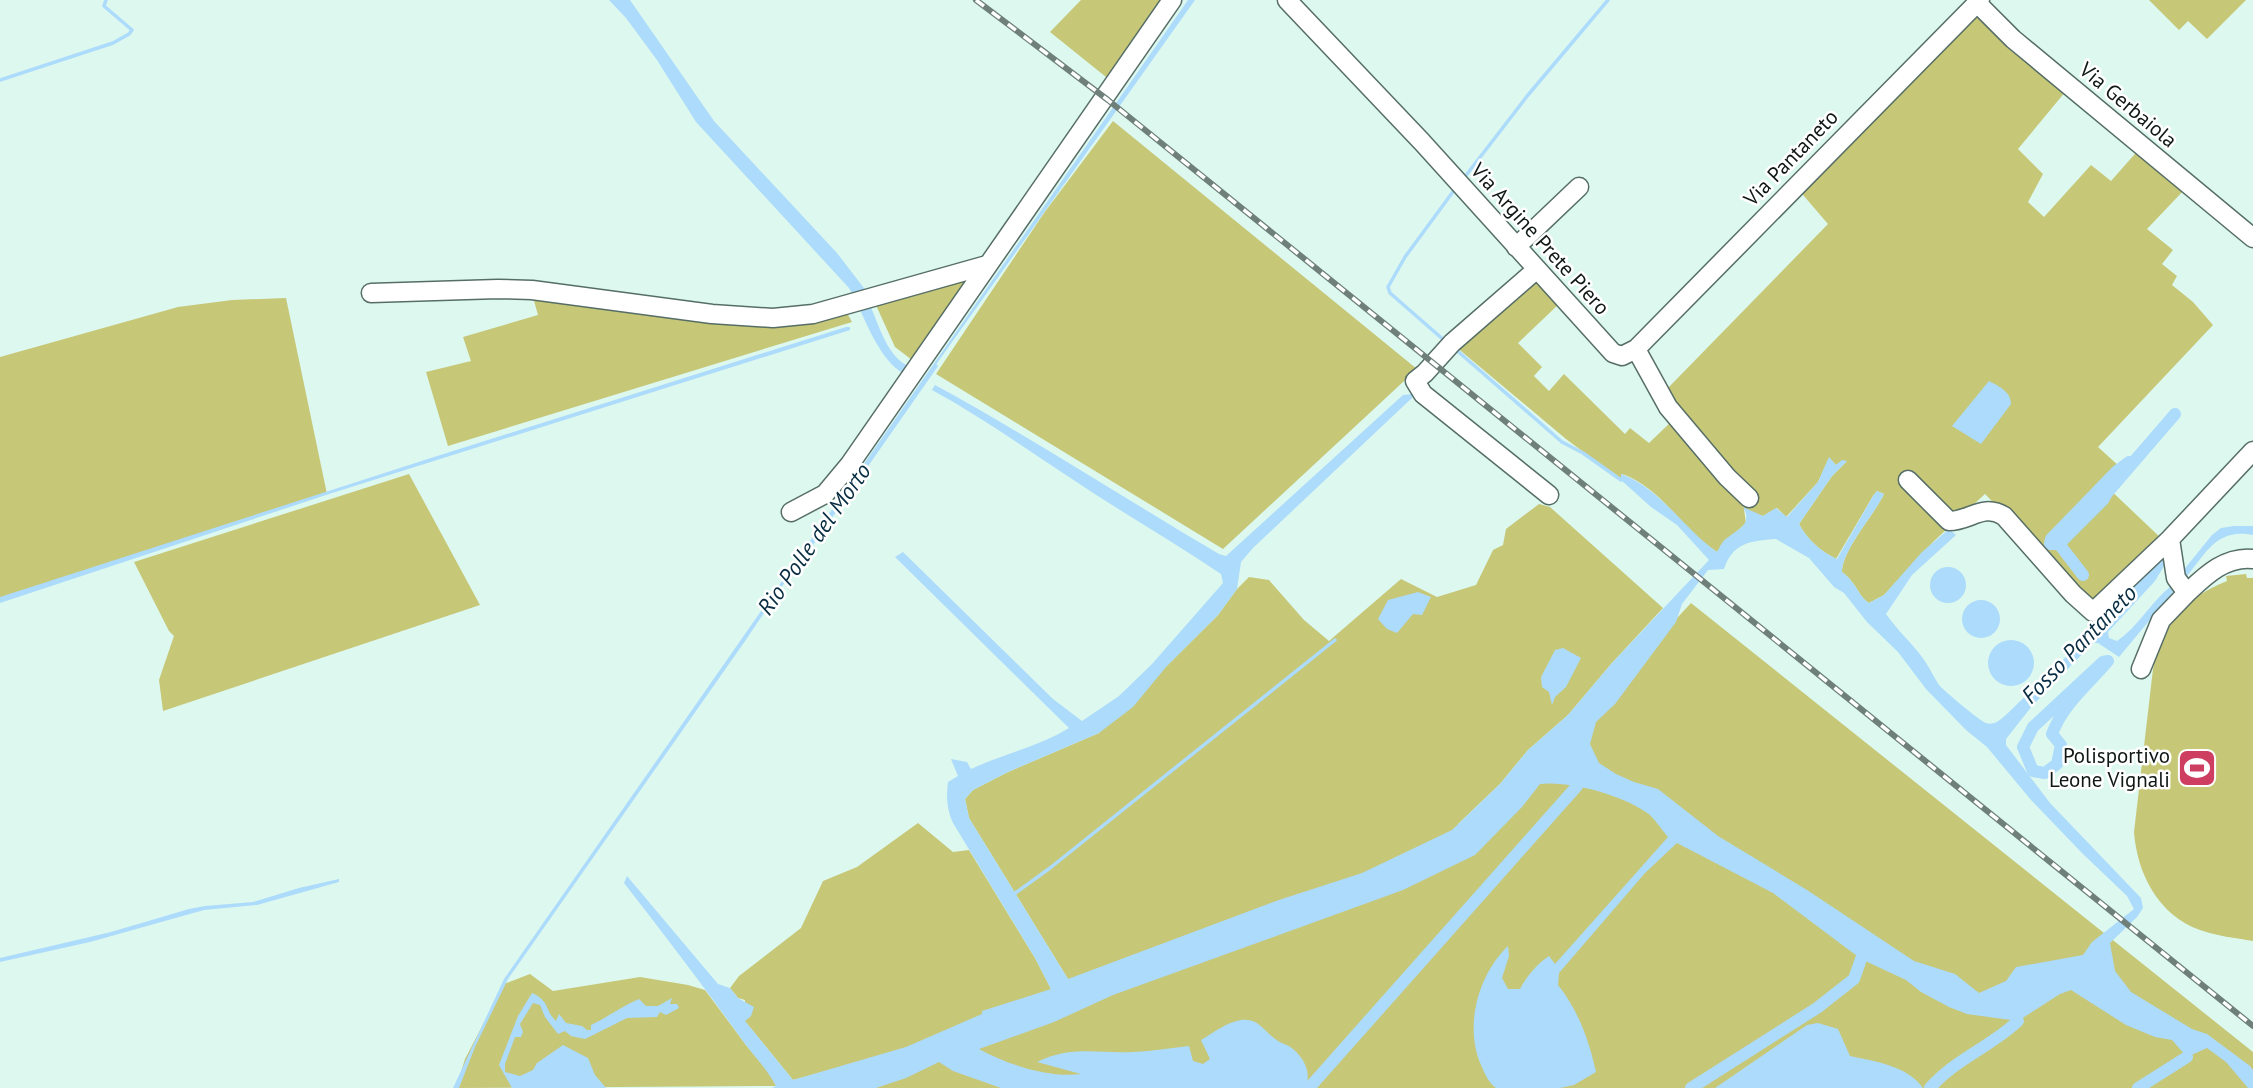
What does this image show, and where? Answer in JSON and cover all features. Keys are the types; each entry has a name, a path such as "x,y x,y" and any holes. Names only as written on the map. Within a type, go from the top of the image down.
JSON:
{"street":[{"path":"791,512 825,494 850,464 1172,0"},
{"name":"Via Argine Prete Piero","path":"1287,0 1613,353 1622,356 1636,349"},
{"name":"Via Gerbaiola","path":"1970,3 2253,238"},
{"name":"Via Pantaneto","path":"1636,349 1970,3"},
{"path":"1516,247 1578,187"},
{"path":"371,293 533,290 712,314 773,318 813,314 988,265"},
{"path":"1537,269 1449,346 1426,373 1415,381 1423,394 1549,495"},
{"path":"1636,349 1668,407 1727,477 1749,498"},
{"path":"1908,480 1949,521 1960,521 1984,510 1995,511 2004,516 2073,594 2093,612 2170,539 2253,451"},
{"path":"2170,539 2176,578 2187,593"},
{"path":"2141,669 2161,621 2187,593 2209,573 2227,563 2244,558 2253,559"}],"shaded area":[{"path":"1081,0 1167,0 1111,81 1050,32"},
{"path":"2149,0 2246,0 2207,39 2188,21 2179,30"},
{"path":"1976,10 2066,91 2018,149 2043,174 2028,202 2044,217 2091,165 2111,181 2141,147 2186,188 2147,229 2173,250 2162,264 2177,276 2172,285 2193,302 2213,325 2098,447 2120,467 2105,485 2163,540 2095,606 1985,494 1933,542 1884,595 1869,603 1842,572 1843,563 1884,494 1877,491 1873,496 1836,559 1815,544 1799,524 1832,476 1846,462 1836,465 1829,458 1818,482 1786,517 1777,508 1763,516 1744,509 1746,523 1717,552 1697,537 1652,492 1622,474 1621,480 1566,439 1455,346 1536,276 1560,303 1518,343 1542,367 1534,376 1549,391 1564,374 1625,434 1630,428 1649,443 1673,420 1666,390 1828,224 1797,188"},
{"path":"1113,121 1417,369 1223,549 936,374 1044,213"},
{"path":"974,273 912,360 895,347 875,303"},
{"path":"533,297 658,314 846,311 852,322 448,446 426,372 471,361 463,337 538,315"},
{"path":"286,298 327,494 0,601 0,357 178,307 232,300"},
{"path":"409,474 480,605 163,711 159,680 174,636 134,562"},
{"path":"1539,504 1550,507 1663,608 1568,715 1528,750 1500,784 1458,824 1500,809 1691,603 2253,1052 2253,1088 793,1088 859,1062 793,1080 744,1020 745,1000 738,998 730,988 739,976 801,928 823,881 857,867 918,823 953,852 969,850 1051,989 1068,979 969,818 965,799 973,790 1099,733 1218,615 1249,577 1269,580 1304,620 1329,641 1401,579 1437,597 1476,585 1493,550 1503,545 1506,529"},
{"name":"Polisportivo Leone Vignali","path":"2246,574 2247,578 2253,578 2253,941 2206,932 2172,914 2152,891 2145,877 2134,832 2153,669 2163,638 2177,614 2186,605 2227,581 2226,576"},
{"path":"530,974 553,991 640,977 705,990 770,1074 776,1086 456,1088 465,1059 504,984"}],"water":[{"path":"609,0 630,0 714,121 837,253 867,292 853,295 696,122 657,60"},
{"path":"1188,0 1195,0 864,466 508,979 475,1047 459,1088 453,1088 504,979"},
{"path":"869,303 891,351 906,365 915,368 908,375 892,364 872,336 859,307"},
{"path":"850,327 850,330 329,494 0,603 0,597"},
{"path":"1989,381 2007,393 2011,404 1981,444 1952,426"},
{"name":"Fosso Pantaneto","path":"935,385 971,405 1226,556 1403,395 1412,394 1413,397 1253,548 1241,562 1237,589 1218,615 1166,667 1133,707 1099,733 1008,772 973,790 965,799 969,818 1068,979 1279,900 1362,873 1452,830 1500,784 1528,750 1568,715 1612,663 1709,560 1677,525 1651,507 1621,480 1621,474 1648,489 1717,552 1724,541 1745,522 1746,513 1743,507 1763,516 1776,508 1787,517 1818,482 1829,457 1836,465 1842,460 1847,461 1832,476 1799,524 1815,544 1837,559 1873,496 1877,491 1884,494 1843,563 1842,572 1869,603 1884,595 1922,552 1949,529 1956,535 1912,575 1886,614 1922,657 1939,685 1986,723 1996,722 2004,717 2078,645 2093,624 2159,559 2164,558 2167,561 2155,581 2108,632 2109,638 2117,641 2170,587 2173,592 2119,657 2098,643 2093,643 2032,706 2006,739 2006,745 2050,803 2141,898 2143,908 2137,917 2110,943 2115,971 2131,992 2192,1029 2207,1034 2250,1066 2253,1070 2253,1088 2248,1088 2226,1062 2207,1048 2187,1057 2172,1040 2155,1037 2126,1025 2071,990 2060,994 2018,1021 1967,1014 1949,1007 1921,992 1906,980 1861,959 1773,893 1677,843 1645,873 1559,973 1558,985 1582,1026 1596,1072 1574,1085 1560,1088 1496,1088 1481,1065 1474,1034 1477,1002 1489,971 1508,946 1509,956 1502,978 1508,989 1520,989 1532,971 1549,956 1555,964 1668,837 1650,815 1640,808 1597,791 1552,783 1540,784 1522,807 1475,855 1403,890 1113,995 1054,1022 979,1049 1016,1065 1069,1075 1081,1074 1037,1062 1073,1052 1134,1052 1189,1046 1193,1061 1203,1064 1210,1059 1201,1040 1231,1023 1247,1020 1257,1023 1273,1038 1290,1046 1297,1053 1307,1072 1305,1088 1001,1088 953,1071 939,1062 906,1078 876,1088 772,1088 776,1086 768,1072 624,883 627,876 718,984 730,988 738,998 754,1007 751,1016 745,1021 793,1080 906,1047 982,1014 982,1011 1051,989 953,823 948,808 947,788 948,782 958,776 951,759 967,762 971,769 1046,740 1069,728 895,557 903,552 1053,699 1082,721 1119,696 1152,664 1223,583 1221,574 932,390","holes":["1776,539 1809,558 1898,652 1926,689 1966,730 1987,747 2031,800 2127,896 2134,909 2092,942 2083,955 2016,967 2006,981 1979,993 1955,974 1914,961 1807,890 1718,836 1658,789 1634,782 1599,763 1590,744 1596,722 1615,704 1676,622 1682,604 1708,570 1724,569 1732,553 1738,548 1759,541"]},
{"path":"2253,526 2253,535 2230,535 2222,539 2207,551 2187,576 2182,572 2212,535 2221,528"},
{"path":"1948,567 1961,572 1966,585 1961,598 1948,603 1935,598 1930,585 1935,572"},
{"path":"1418,592 1431,597 1422,615 1413,614 1397,633 1387,629 1378,619 1388,600"},
{"path":"1981,600 1994,606 2000,619 1994,632 1981,638 1968,632 1962,619 1968,606"},
{"path":"2011,640 2027,647 2034,663 2027,679 2011,686 1995,679 1988,663 1995,647"},
{"path":"1563,648 1581,658 1566,687 1555,697 1552,705 1549,692 1542,687 1541,677 1555,650"},
{"path":"339,879 339,882 257,905 204,910 90,942 0,962 0,958 111,932 189,909 253,902"},
{"path":"532,993 542,999 556,1021 559,1014 566,1023 582,1026 587,1030 591,1030 591,1025 639,999 646,1006 658,1006 672,998 670,1004 677,1004 679,1008 666,1015 660,1012 657,1017 627,1018 585,1039 571,1036 565,1031 558,1034 540,1005 533,1003 520,1024 523,1032 521,1037 515,1037 505,1064 505,1072 520,1076 533,1070 537,1063 563,1045 588,1058 595,1075 606,1088 512,1088 499,1065 518,1016"},
{"path":"1818,1023 1838,1029 1850,1056 1900,1070 1909,1074 1923,1088 1715,1088 1807,1025"}],"waterway":[{"path":"0,80 113,43 129,34 132,30 104,6 106,0"},
{"path":"1464,178 1528,95 1608,0"},
{"path":"1445,341 1390,293 1388,287 1405,257 1455,189"},
{"path":"1454,348 1562,442 1583,453 1621,480"},
{"name":"Rio Polle del Morto","path":"808,549 936,366"},
{"path":"2131,465 2175,414"},
{"path":"2129,462 2131,465 2103,500 2059,544 2050,544 2051,539 2129,462"},
{"path":"2059,544 2083,575"},
{"path":"1014,894 1335,640"},
{"path":"2108,661 2069,704 2057,723 2052,734 2061,745 2057,764 2045,773 2033,771 2023,747 2033,727 2103,662 2108,661"},
{"path":"1309,1088 1577,786"},
{"path":"1691,1088 1817,1008 1854,979 1861,959"},
{"path":"1930,1088 1950,1069 2018,1021"},
{"path":"2138,1088 2187,1057"}],"railway":[{"path":"976,0 1108,100 2253,1026"}],"place":[{"name":"Polisportivo Leone Vignali","path":"2197,768"}]}
